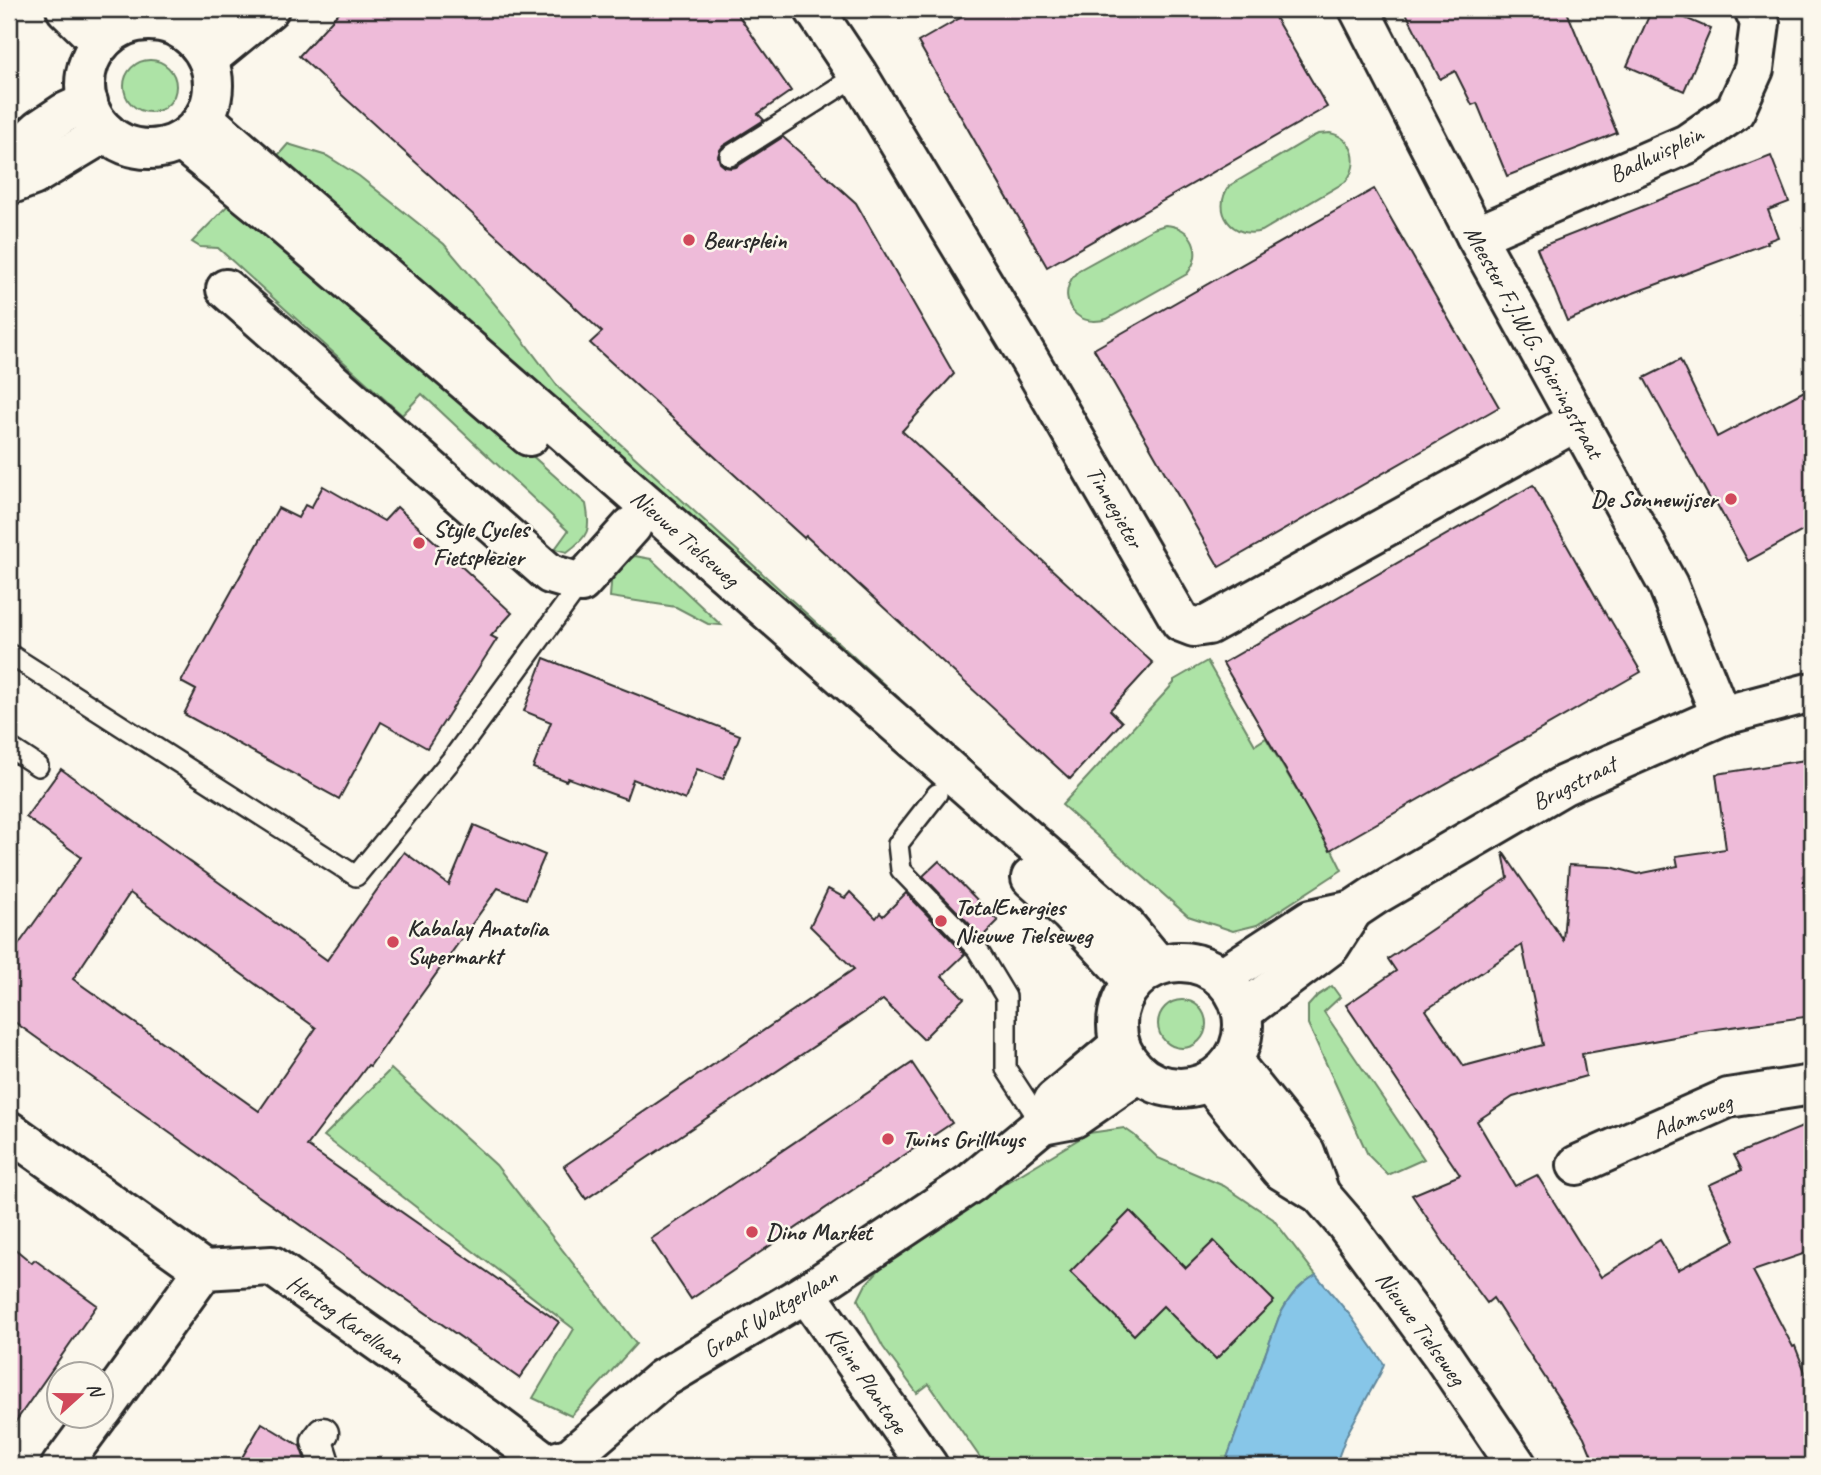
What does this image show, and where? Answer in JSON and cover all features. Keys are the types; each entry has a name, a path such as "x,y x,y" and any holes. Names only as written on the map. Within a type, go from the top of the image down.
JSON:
{"street":[{"path":"66,9 115,25 156,21 169,24 197,46 212,72 210,103 192,129 166,146 150,149 119,141 97,117 86,80 88,67 115,25"},
{"path":"197,46 222,9"},
{"path":"197,46 269,9"},
{"name":"Tinnegieter","path":"814,9 858,75 1029,359 1181,622 1194,626 1208,625 1577,421"},
{"name":"Meester F.J.W.G. Spieringstraat","path":"1359,9 1476,236 1668,585 1721,716"},
{"name":"Badhuisplein","path":"1476,236 1687,144 1735,111 1754,69 1760,23 1754,9"},
{"path":"9,169 14,153 64,113 97,117"},
{"path":"9,186 33,176 97,117"},
{"name":"Nieuwe Tielseweg","path":"192,129 262,206 632,526 1070,913 1146,973"},
{"name":"Nieuwe Tielseweg","path":"192,129 640,498 1125,925 1146,973"},
{"path":"226,289 550,574 581,583"},
{"name":"Nieuwe Tielseweg","path":"581,583 632,526"},
{"name":"Brugstraat","path":"1242,1012 1330,946 1353,911 1377,894 1564,785 1721,716 1812,692"},
{"name":"Brugstraat","path":"1222,977 1311,919 1353,911"},
{"path":"1174,961 1207,967 1222,977 1235,993 1242,1012 1243,1036 1220,1071 1194,1087 1163,1086 1150,1081 1130,1059 1117,1030 1117,1014 1123,997 1146,973 1174,961"},
{"name":"Graaf Waltgerlaan","path":"570,1457 662,1379 806,1293 971,1183 1042,1124 1055,1100 1130,1059"},
{"name":"Nieuwe Tielseweg","path":"1220,1071 1304,1152 1320,1194 1345,1223 1442,1356 1517,1466"},
{"name":"Adamsweg","path":"1577,1165 1728,1098 1812,1085"},
{"path":"9,1131 204,1270 116,1392"},
{"name":"Hertog Karellaan","path":"204,1270 272,1266 548,1464 570,1457"},
{"name":"Kleine Plantage","path":"806,1293 928,1466"},
{"path":"61,1466 88,1430"},
{"path":"323,1433 317,1441 325,1466"}],"lane":[{"path":"730,156 858,75"},
{"path":"9,654 356,876 453,758 581,583"},
{"path":"9,747 38,766"},
{"path":"937,794 898,844 901,870 977,949 1006,997 1006,1069 1042,1124"}],"green space":[{"path":"150,60 169,67 176,86 169,105 150,112 131,105 124,86 131,67"},
{"path":"1330,133 1345,140 1350,146 1354,160 1345,182 1262,231 1242,231 1228,222 1222,205 1229,186 1312,137"},
{"path":"288,144 327,156 359,176 444,244 504,315 559,388 899,698 893,707 273,161"},
{"path":"231,202 451,383 586,504 588,526 584,537 567,552 555,549 568,531 422,394 402,415 218,248 200,247 192,242"},
{"path":"1165,225 1182,230 1193,242 1195,257 1187,274 1107,319 1095,321 1076,315 1067,299 1071,279 1079,270"},
{"path":"635,556 651,559 721,625 708,624 676,607 610,597 612,571"},
{"path":"1207,661 1255,745 1266,738 1342,870 1257,925 1233,931 1188,916 1062,805 1174,680"},
{"path":"1332,986 1340,997 1324,1012 1424,1159 1388,1175 1368,1155 1308,1024 1308,1006"},
{"path":"1182,1000 1199,1007 1206,1024 1199,1041 1182,1048 1165,1041 1158,1024 1165,1007"},
{"path":"391,1069 496,1165 636,1344 571,1416 533,1398 574,1329 324,1136"},
{"path":"1124,1128 1158,1158 1224,1186 1273,1219 1316,1275 1294,1293 1279,1317 1224,1466 986,1466 929,1384 917,1393 883,1347 858,1300 866,1284 900,1247 1089,1133"}],"water":[{"path":"1316,1275 1350,1315 1384,1364 1381,1372 1347,1434 1335,1466 1224,1466 1279,1317 1294,1293"}],"building":[{"name":"Beursplein","path":"342,9 734,9 791,91 758,114 764,120 723,146 718,156 720,163 725,167 736,167 783,137 856,203 954,374 902,431 1153,663 1110,710 1122,722 1070,779 806,536 804,538 590,343 602,332 299,56"},
{"path":"976,9 1270,9 1327,107 1047,267 918,42"},
{"path":"1404,9 1566,9 1617,133 1507,176 1477,103 1472,105 1455,71 1440,79"},
{"path":"1652,9 1664,9 1711,29 1684,91 1627,66"},
{"path":"1771,156 1789,202 1768,210 1778,237 1567,321 1537,248"},
{"path":"1374,189 1499,407 1219,567 1094,349"},
{"path":"1680,360 1717,437 1812,387 1812,526 1748,561 1714,499 1711,501 1644,378"},
{"path":"1533,485 1641,672 1330,850 1223,663"},
{"path":"323,486 384,521 397,507 512,613 491,636 497,639 427,748 381,722 339,799 184,714 196,690 181,682 278,508 298,518 305,505 311,508"},
{"path":"544,658 740,735 723,779 697,769 685,800 633,779 626,799 533,768 551,722 524,711"},
{"path":"1812,759 1812,874 1804,875 1806,954 1812,1016 1695,1032 1582,1054 1586,1076 1513,1097 1477,1121 1515,1186 1537,1175 1601,1277 1660,1240 1678,1270 1735,1240 1709,1185 1742,1170 1734,1155 1812,1123 1812,1251 1753,1271 1793,1347 1795,1346 1812,1390 1812,1466 1596,1466 1584,1437 1493,1298 1487,1303 1412,1195 1460,1175 1346,1005 1396,971 1388,959 1508,878 1503,852 1563,940 1569,865 1611,867 1638,874 1678,866 1676,856 1726,849 1716,774","holes":["1522,945 1543,1045 1464,1066 1426,1010"]},
{"path":"61,769 327,960 404,852 449,885 474,825 545,855 526,899 498,888 370,1066 368,1065 307,1146 559,1322 519,1378 9,1018 9,958 81,857 26,817","holes":["130,893 316,1028 259,1111 73,979"]},
{"path":"939,861 998,921 982,937 923,876"},
{"path":"828,889 845,898 850,892 876,918 880,913 883,916 906,893 965,954 942,976 964,998 923,1039 883,1000 586,1199 564,1166 854,969 810,926"},
{"path":"912,1063 952,1123 691,1299 651,1239"},
{"path":"1130,1211 1186,1268 1214,1241 1274,1301 1216,1359 1163,1306 1134,1335 1070,1272"},
{"path":"9,1244 32,1263 35,1260 97,1305 59,1360 46,1360 46,1378 9,1431"},
{"path":"262,1423 300,1446 307,1466 237,1466"}],"place":[{"name":"Beursplein","path":"689,240"},
{"name":"De Sonnewijser","path":"1731,499"},
{"name":"Style Cycles Fietsplezier","path":"419,543"},
{"name":"TotalEnergies Nieuwe Tielseweg","path":"941,921"},
{"name":"Kabalay Anatolia Supermarkt","path":"393,942"},
{"name":"Twins Grillhuys","path":"888,1139"},
{"name":"Dino Market","path":"752,1232"}]}
